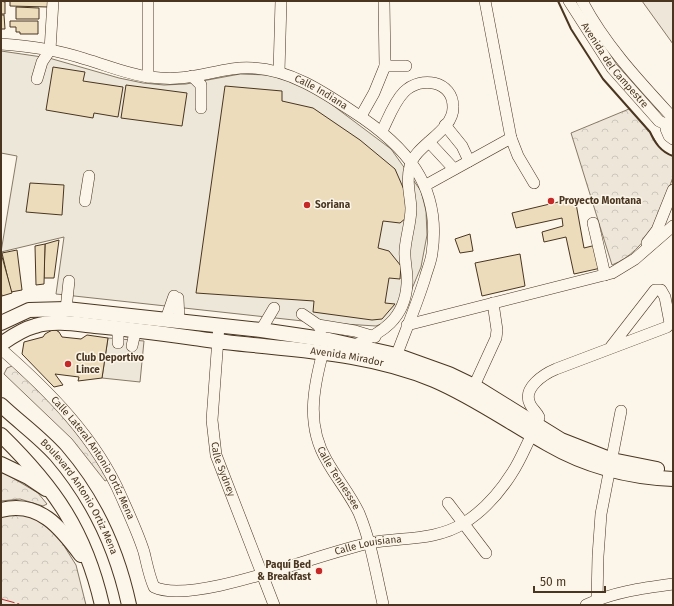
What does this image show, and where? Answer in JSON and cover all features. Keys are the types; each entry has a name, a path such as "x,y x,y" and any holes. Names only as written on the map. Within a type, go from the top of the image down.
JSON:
{"main road":[{"name":"Avenida Mirador","path":"1,323 29,310 66,309 261,330 326,346 395,360 449,374 474,386 569,454 611,465 642,477 673,479"},
{"name":"Avenida Mirador","path":"1,344 35,325 66,323 118,328 219,342 353,346 395,360 415,372 454,389 534,430"},
{"name":"Boulevard Antonio Ortiz Mena","path":"1,406 55,454 95,510 109,538 129,605"},
{"name":"Boulevard Antonio Ortiz Mena","path":"1,435 38,472 55,495 85,546 95,574 102,605"},
{"path":"1,464 28,477 55,495"},
{"name":"Avenida Mirador","path":"611,465 673,470"},
{"path":"1,510 22,508 40,514 55,523 95,574"}],"street":[{"path":"32,47 36,63 37,79 42,62 50,50 52,1"},
{"path":"148,1 148,77"},
{"path":"279,72 281,1"},
{"path":"361,116 374,93 385,66 384,1"},
{"path":"485,1 511,138 518,156 534,183"},
{"name":"Avenida del Campestre","path":"568,1 612,68 659,121 671,120"},
{"name":"Avenida del Campestre","path":"582,1 600,32 622,62 671,120"},
{"name":"Calle Indiana","path":"1,44 50,50 121,71 148,77 178,78 206,74 228,68 254,68 279,72 305,82 361,116 382,131 411,160 426,185 433,220 434,236 432,254 419,296 395,360"},
{"path":"385,66 406,66"},
{"path":"192,76 199,81 201,87 201,108 206,74"},
{"path":"353,346 383,332 395,318 405,295 407,276 405,251 411,214 407,176 411,160 445,125 453,111 452,96 440,84 432,82 412,86 405,90 400,96 382,131"},
{"path":"671,120 667,133 673,139"},
{"path":"445,125 462,146 469,161"},
{"path":"426,185 511,138"},
{"path":"429,142 454,169"},
{"path":"85,201 89,176"},
{"path":"635,259 657,230 673,190"},
{"path":"593,223 605,275"},
{"path":"407,325 612,273 635,259 673,226"},
{"path":"66,309 70,281"},
{"path":"534,430 539,417 528,400 529,394 536,382 545,374 556,369 668,327 670,323 665,297 661,290 655,290 627,323 610,348"},
{"path":"405,295 419,296"},
{"path":"173,320 176,297"},
{"path":"474,386 496,338 497,330 493,303"},
{"path":"261,330 274,308"},
{"path":"302,314 318,325 375,336"},
{"name":"Calle Sydney","path":"219,325 219,342 212,420 216,455 274,605"},
{"path":"318,325 326,346"},
{"path":"118,328 118,343"},
{"path":"132,346 137,331"},
{"name":"Calle Tennessee","path":"326,346 316,377 312,405 316,438 326,460 349,493 359,513 370,543 383,604"},
{"name":"Calle Lateral Antonio Ortíz Mena","path":"1,349 18,364 81,430 99,455 113,477 137,533 154,587"},
{"path":"597,600 599,534 621,411"},
{"name":"Calle Louisiana","path":"154,587 169,593 195,593 228,587 370,543 428,536 445,532 463,524 480,511 512,473 534,430"},
{"path":"448,503 486,553"},
{"path":"586,605 597,600 627,592 673,584"}],"green space":[{"path":"642,1 673,1 673,44"},
{"path":"629,109 647,128 658,146 673,156 673,177 664,203 652,228 644,240 625,258 612,265 571,133"},
{"path":"12,366 66,416 111,478 105,481 72,439 4,374 7,368"},
{"path":"1,471 38,493 47,504 43,506 20,499 1,501"},
{"path":"18,511 45,522 61,541 76,565 86,605 1,605 1,515"}],"shaded area":[{"path":"1,51 49,58 119,78 143,83 164,85 186,84 240,74 268,75 285,79 308,89 327,101 391,149 421,191 426,211 427,235 421,267 409,296 384,323 376,326 312,322 56,294 64,237 1,252 17,156 1,153"},
{"path":"108,338 144,341 140,382 102,378"}],"building":[{"path":"1,1 5,2 5,14 1,14"},
{"path":"10,1 48,1 48,7 10,6"},
{"path":"16,7 39,8 39,19 16,19"},
{"path":"1,15 4,15 5,29 1,29"},
{"path":"10,21 38,21 38,34 20,34 20,32 16,32 16,27 10,27"},
{"path":"53,67 85,72 83,81 123,87 118,117 94,113 93,118 46,110"},
{"path":"126,85 187,93 182,126 121,118"},
{"name":"Soriana","path":"225,86 282,91 282,101 313,108 360,140 395,169 405,192 406,218 400,223 383,221 378,248 389,251 401,266 400,279 389,278 385,303 395,304 382,319 372,320 313,312 314,301 196,293"},
{"path":"30,183 64,185 62,215 26,212"},
{"path":"575,198 584,248 596,245 601,268 574,274 566,237 544,242 542,232 563,226 562,218 516,228 512,213"},
{"path":"470,234 473,251 460,253 455,239"},
{"path":"59,240 54,278 44,278 45,244"},
{"path":"45,244 44,284 36,285 35,246"},
{"path":"17,250 22,290 11,292 2,253"},
{"path":"1,253 12,293 2,296 1,291"},
{"path":"520,254 525,286 482,296 475,263"},
{"name":"Club Deportivo Lince","path":"54,329 59,332 62,337 81,339 87,335 108,338 102,378 78,381 79,377 55,374 63,385 54,387 22,354 24,342 43,337 45,334"}],"wall":[{"path":"558,1 571,29 603,79 650,132 659,147 673,156"}],"power":[{"path":"1,599 23,605"}],"place":[{"name":"Proyecto Montana","path":"551,201"},
{"name":"Soriana","path":"307,205"},
{"name":"Club Deportivo Lince","path":"68,364"},
{"name":"Paquí Bed & Breakfast","path":"319,571"}]}
